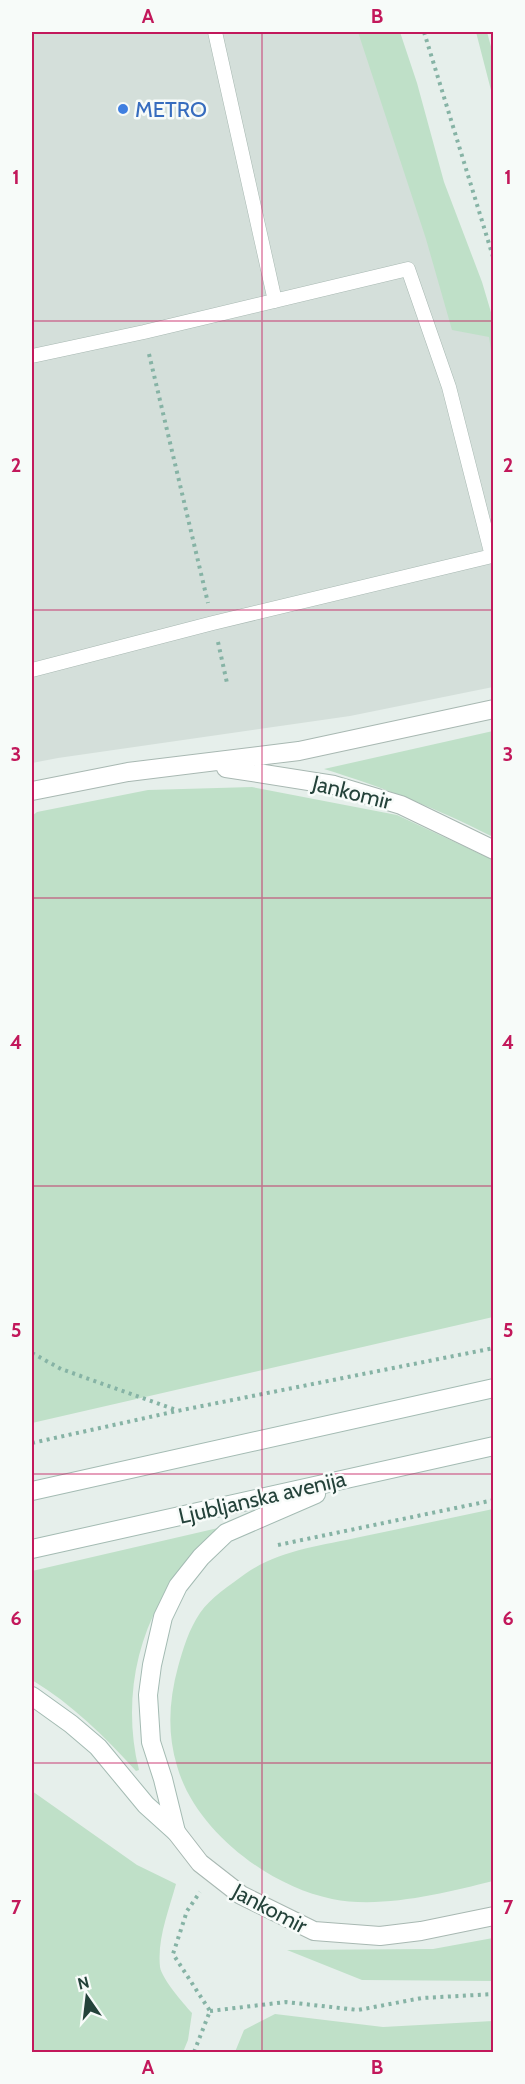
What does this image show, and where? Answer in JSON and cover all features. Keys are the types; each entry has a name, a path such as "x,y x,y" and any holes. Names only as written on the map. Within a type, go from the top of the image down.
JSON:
{"main road":[{"name":"Jankomir","path":"32,791 116,774 298,751 494,709"},
{"name":"Jankomir","path":"201,764 334,785 401,805 494,850"},
{"path":"32,1491 494,1388"},
{"name":"Ljubljanska avenija","path":"32,1549 494,1446"},
{"path":"176,1832 151,1742 148,1695 163,1617 178,1586 201,1557 226,1533 354,1477"},
{"path":"32,1696 98,1747 146,1805 176,1832"},
{"name":"Jankomir","path":"176,1832 200,1863 213,1875 241,1895 314,1931 380,1936 421,1931 494,1916"}],"lane":[{"path":"215,32 275,301"},
{"path":"32,356 144,332 408,269 449,387 492,556 213,623 32,670"}],"path":[{"path":"424,32 494,260"},
{"path":"144,332 227,683"},
{"path":"32,1443 177,1411 494,1348"},
{"path":"32,1353 61,1369 177,1411"},
{"path":"278,1545 494,1500"},
{"path":"210,2011 172,1954 187,1911 213,1875"},
{"path":"210,2011 286,2002 358,2010 422,1998 494,1994"},
{"path":"188,2052 194,2052 210,2011"}],"shaded area":[{"path":"32,32 373,32 494,345 493,687 350,716 32,763"}],"green space":[{"path":"358,32 400,32 417,83 444,182 482,282 493,319 493,364 489,337 452,330 426,239"},
{"path":"476,32 487,32 493,54 493,98"},
{"path":"493,731 493,837 410,799 324,769"},
{"path":"252,787 397,815 493,860 493,1317 32,1423 32,816 37,812 148,790"},
{"path":"493,1509 493,1881 413,1898 372,1902 332,1899 283,1882 237,1852 217,1833 186,1790 177,1766 170,1716 173,1692 184,1646 200,1613 215,1597 245,1574 286,1554"},
{"path":"231,1525 172,1582 150,1622 137,1663 134,1684 132,1727 139,1770 136,1771 87,1722 47,1689 32,1680 32,1571"},
{"path":"32,1791 137,1865 176,1884 164,1925 160,1946 160,1967 173,1991 192,2013 188,2040 183,2052 32,2052"},
{"path":"493,1938 493,1981 362,1980 287,1950 433,1949"},
{"path":"275,2014 383,2027 493,2021 493,2052 235,2052 244,2030"}],"place":[{"name":"METRO","path":"123,109"}]}
